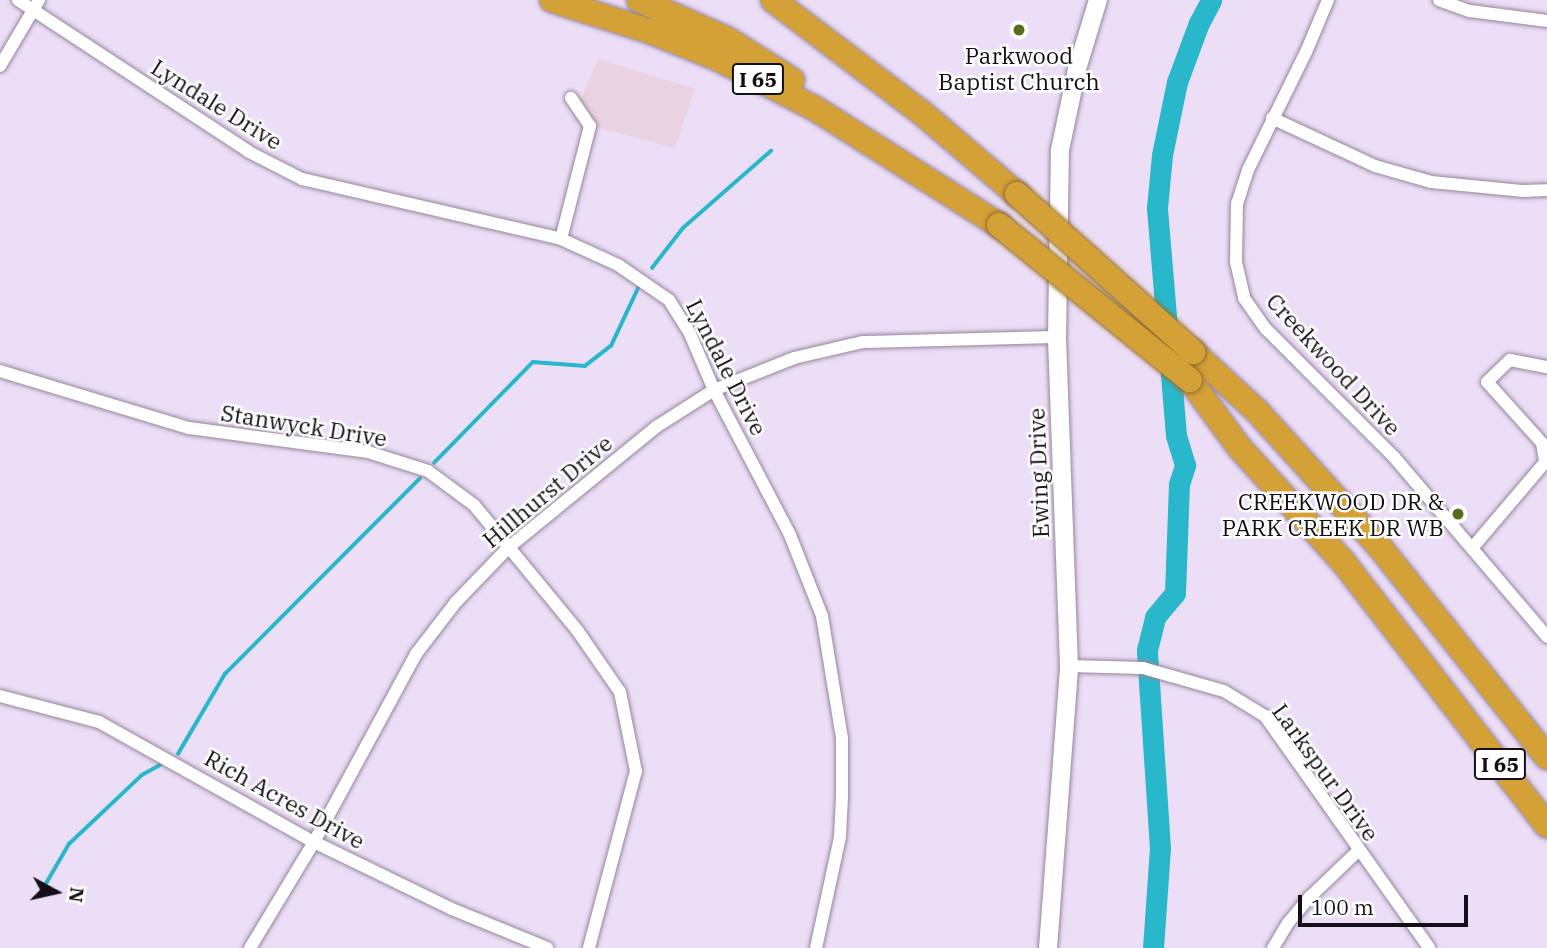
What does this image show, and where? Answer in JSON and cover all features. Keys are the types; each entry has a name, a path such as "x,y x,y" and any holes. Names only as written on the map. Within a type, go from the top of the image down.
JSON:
{"highway":[{"name":"I 65","path":"552,0 652,32 717,58 816,109 999,225 1190,380 1239,447 1352,573 1547,826"},
{"path":"639,0 727,39 850,115 949,192"},
{"name":"I 65","path":"773,0 922,113 1017,194 1257,411 1379,546 1547,757"}],"main road":[{"name":"Ewing Drive","path":"1048,948 1069,666 1057,337 1060,150 1077,69 1098,0"}],"street":[{"name":"Lyndale Drive","path":"18,0 36,5 248,152 302,179 561,239 618,265 669,300 690,334 714,390 790,535 822,616 836,688 842,738 840,836 816,948"},
{"name":"Creekwood Drive","path":"1328,0 1248,170 1237,203 1236,262 1244,298 1266,329 1394,457 1547,637"},
{"path":"1439,0 1470,11 1547,21"},
{"path":"0,66 36,5"},
{"path":"561,239 590,126 570,98"},
{"path":"1272,118 1375,166 1431,182 1522,191 1547,190"},
{"name":"Hillhurst Drive","path":"250,948 314,842 416,654 456,603 509,547 656,427 714,390 794,358 863,342 1057,337"},
{"path":"1473,547 1546,460 1542,443 1487,382 1510,360 1547,367"},
{"name":"Stanwyck Drive","path":"0,371 189,428 368,452 428,471 474,505 577,630 620,692 636,771 589,948"},
{"name":"Larkspur Drive","path":"1069,666 1143,668 1224,691 1265,716 1429,948"},
{"name":"Rich Acres Drive","path":"0,696 99,723 314,842 452,909 548,948"},
{"path":"1273,948 1288,923 1311,896 1358,851"}],"shaded area":[{"path":"598,59 695,89 675,148 572,121"}],"waterway":[{"path":"1153,948 1160,848 1147,650 1155,617 1175,593 1179,484 1185,465 1176,435 1157,208 1162,155 1177,82 1199,23 1211,0"},
{"path":"652,268 683,228 771,151"},
{"path":"434,463 533,362 585,366 611,346 640,284"},
{"path":"178,754 225,674 420,478"},
{"path":"40,894 69,844 142,775 160,765"}],"place":[{"name":"Parkwood Baptist Church","path":"1019,30"},
{"name":"CREEKWOOD DR & PARK CREEK DR WB","path":"1458,514"}]}
